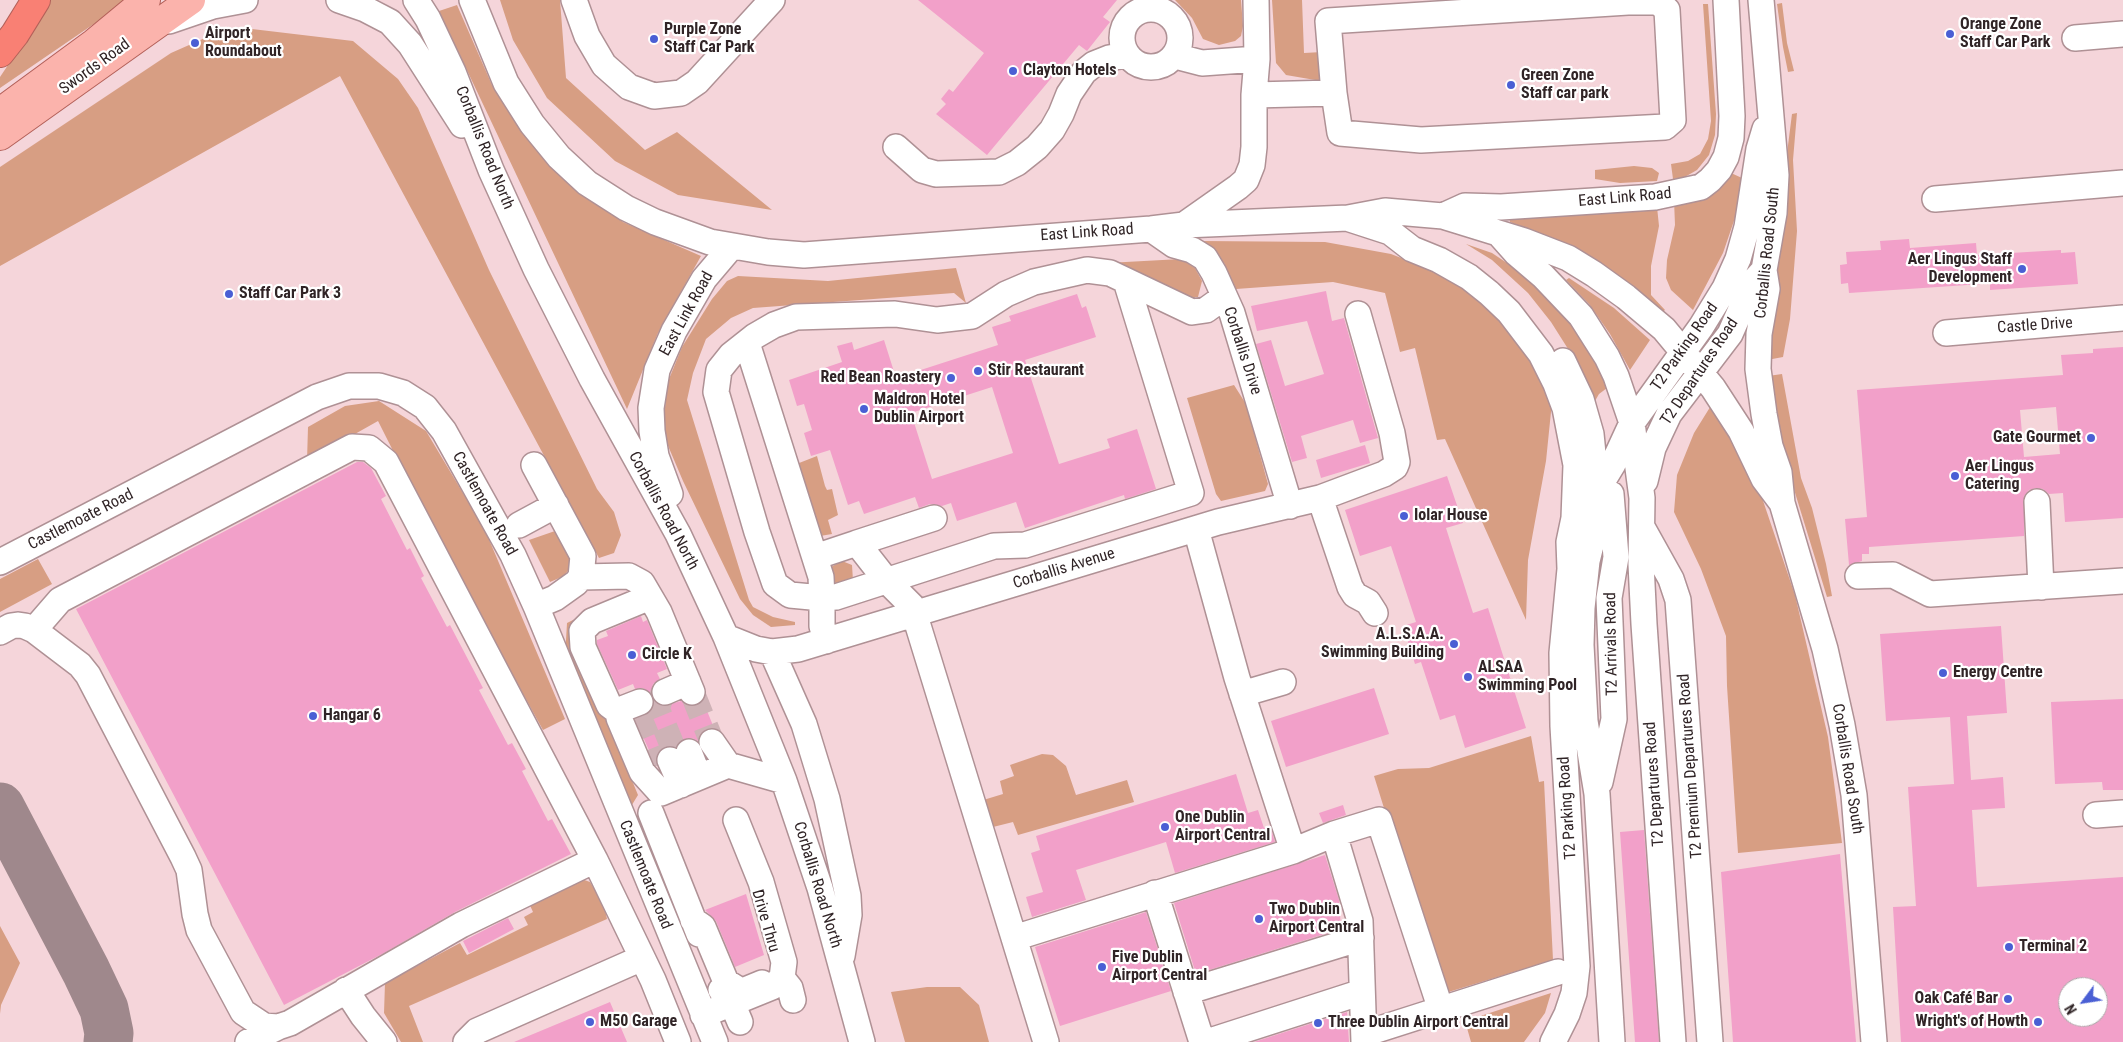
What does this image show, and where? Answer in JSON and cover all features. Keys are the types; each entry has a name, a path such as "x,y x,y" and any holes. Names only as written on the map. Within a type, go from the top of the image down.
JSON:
{"highway":[{"path":"0,52 15,34 36,0"}],"main road":[{"name":"Swords Road","path":"0,112 94,43 142,13 191,0"},
{"name":"Swords Road","path":"0,136 142,13"},
{"path":"0,100 89,36 142,13"}],"street":[{"path":"142,13 213,6 245,0"},
{"path":"339,0 365,9 390,22 410,44 491,170"},
{"name":"Corballis Road North","path":"416,0 428,19 453,72 491,170 564,325 678,534 726,636 784,781 820,888 862,1042"},
{"name":"East Link Road","path":"472,0 506,83 532,124 559,157 587,183 626,208 655,222 710,242 768,252 804,255 1184,225 1348,218 1385,211 1443,216 1568,258 1594,274 1654,320 1682,351"},
{"path":"574,0 588,36 604,65 629,87 654,96 681,93 698,82 772,0"},
{"path":"1184,225 1230,194 1246,180 1252,165 1257,59 1256,0"},
{"name":"East Link Road","path":"1443,216 1465,206 1501,207 1656,197 1701,186 1710,180 1719,170 1726,157 1731,138 1732,116 1726,0"},
{"name":"Corballis Road South","path":"1761,0 1769,114 1776,175 1774,213 1764,270 1767,289 1760,334 1758,369 1770,446 1779,472 1782,503 1825,649 1842,725 1854,795 1874,1042"},
{"path":"1628,2 1658,2 1667,10 1672,120 1665,127 1422,140 1340,133 1334,93 1328,21 1628,2"},
{"path":"1155,9 1165,12 1173,18 1180,36 1179,46 1175,56 1168,62 1160,67 1150,68 1141,66 1126,55 1122,46 1123,28 1128,19 1136,12 1155,9"},
{"path":"2123,34 2075,42 2123,42"},
{"path":"896,147 922,170 936,174 999,172 1018,163 1037,147 1052,130 1069,94 1084,72 1094,64 1109,58 1126,55"},
{"path":"1175,56 1202,63 1257,59"},
{"path":"1254,95 1334,93"},
{"name":"T2 Parking Road","path":"1570,569 1585,519 1598,488 1613,464 1632,423 1682,351 1707,319 1725,288 1738,259 1748,228 1759,149 1769,114"},
{"path":"1935,199 2123,183"},
{"name":"T2 Parking Road","path":"1348,218 1390,232 1412,248 1469,277 1489,292 1509,312 1541,354 1556,384 1565,408 1576,465 1574,518 1570,542 1570,569 1562,652 1563,726 1577,966 1574,993 1567,1014 1552,1042"},
{"name":"Corballis Drive","path":"1151,229 1174,245 1192,250 1205,258 1214,272 1232,313 1290,506"},
{"name":"T2 Arrivals Road","path":"1390,232 1418,238 1455,253 1483,268 1527,307 1557,349 1581,399 1591,434 1600,513 1587,561 1582,608 1581,645 1585,721 1597,794 1612,1042"},
{"path":"1500,234 1516,253 1543,276 1581,316 1597,338 1610,363 1632,423 1642,498"},
{"name":"East Link Road","path":"678,534 670,490 659,464 652,431 651,408 654,384 657,370 674,331 704,279 732,246"},
{"path":"1126,281 1191,493 1025,545 994,546 836,597 822,598 790,595 775,584 716,392 719,370 731,354 774,325 796,317 895,314 937,320 972,316 1006,294 1034,282 1087,270 1110,273 1192,312 1206,310 1224,297"},
{"name":"T2 Departures Road","path":"1642,498 1646,470 1662,428 1686,390 1730,334 1753,282 1764,270"},
{"name":"Corballis Avenue","path":"726,636 756,649 772,652 798,649 1233,518 1320,498 1384,474 1395,467 1397,462 1392,433 1358,314"},
{"name":"Castle Drive","path":"1946,333 2123,318"},
{"path":"747,343 815,558 820,577 821,615 826,641"},
{"name":"Corballis Road South","path":"1682,351 1730,413 1764,479 1782,503"},
{"name":"Castlemoate Road","path":"0,562 317,398 349,386 379,386 403,393 425,407 444,430 513,555 536,606 714,1042"},
{"path":"34,630 60,600 352,447 369,448 386,462 595,860 642,958 678,1042"},
{"name":"T2 Arrivals Road","path":"1597,794 1614,719 1609,598 1616,557 1611,492 1613,464"},
{"path":"534,465 583,556 582,577 555,598 536,606"},
{"path":"1320,498 1350,587 1355,595 1368,602 1375,613"},
{"name":"T2 Premium Departures Road","path":"1642,498 1642,526 1671,579 1679,607 1710,1042"},
{"path":"2037,502 2041,587"},
{"path":"519,525 556,505"},
{"path":"815,558 934,518"},
{"name":"T2 Departures Road","path":"1642,526 1641,564 1644,624 1674,1042"},
{"path":"1196,529 1242,694 1292,851"},
{"path":"857,543 886,580 912,606 939,726 1014,938 1046,1042"},
{"path":"1858,576 1893,575 1930,594 2123,581"},
{"path":"582,577 629,576 642,583 659,612 678,692"},
{"path":"650,597 592,621 582,631 583,647 609,705 617,712 632,710 619,718 642,772 686,785 784,781"},
{"path":"0,632 18,625 34,630 80,665 88,675 184,857 189,870 199,930 236,1000 243,1012 252,1019 264,1026 278,1027"},
{"path":"772,652 787,683 816,759 841,860 850,915 841,960"},
{"path":"1242,694 1283,682"},
{"path":"686,785 680,756 686,785 665,850 719,988 736,1012"},
{"path":"624,825 686,785"},
{"path":"2096,814 2123,813"},
{"path":"703,1015 736,1012 782,978 784,962 761,882 736,820"},
{"path":"1014,938 1292,851 1326,836 1379,820 1441,1010"},
{"path":"1326,836 1360,921 1364,1038 1441,1010 1558,972"},
{"path":"639,861 665,850"},
{"path":"248,1042 290,1023 461,926 595,860"},
{"name":"Drive Thru","path":"693,920 703,928 724,978 732,987 745,990 768,981 773,976 776,961 754,892 752,861"},
{"path":"1155,893 1202,1042"},
{"path":"1186,992 1361,938"},
{"path":"466,1042 477,1031 642,958"},
{"path":"782,978 790,988 793,1000"},
{"path":"346,990 363,1016 384,1042"},
{"path":"1207,1042 1362,992"}],"shaded area":[{"path":"48,0 129,0 0,88 0,77 34,26"},
{"path":"500,0 560,0 566,78 645,150 677,132 772,210 678,195 615,161 547,98 513,40"},
{"path":"1175,0 1241,0 1243,26 1241,36 1235,41 1219,45 1203,39 1192,18"},
{"path":"1272,0 1302,0 1304,53 1322,52 1321,81 1286,75 1276,63"},
{"path":"1782,3 1787,43 1794,71 1788,72 1777,4"},
{"path":"1703,4 1708,4 1716,114 1715,135 1709,155 1697,170 1683,178 1673,179 1671,164 1688,161 1700,154 1708,139 1711,121"},
{"path":"457,5 492,85 545,159 623,222 701,256 658,333 627,409 439,11"},
{"path":"252,29 353,41 398,79 418,108 489,270 597,489 614,512 621,535 614,553 599,558 340,76 0,266 0,167 171,53 214,34"},
{"path":"1797,113 1793,160 1797,231 1790,319 1783,357 1767,360 1775,281 1784,233 1786,161 1792,114"},
{"path":"1634,166 1652,168 1659,173 1657,181 1620,183 1595,179 1595,170"},
{"path":"1731,173 1742,178 1737,212 1723,253 1693,310 1671,290 1666,278 1667,260 1675,225 1674,200"},
{"path":"1657,207 1659,226 1651,266 1651,295 1665,310 1660,314 1549,238 1510,222 1509,216"},
{"path":"1201,241 1325,242 1391,254 1447,276 1485,303 1516,336 1552,402 1546,461 1528,560 1526,620 1445,439 1437,440 1415,348 1400,352 1385,293 1333,282 1236,289 1224,263"},
{"path":"1466,244 1492,253 1531,279 1568,317 1592,353 1607,388 1599,394 1595,401 1599,422 1570,352 1551,322 1528,293 1492,260"},
{"path":"1181,259 1195,268 1202,281 1198,297 1189,298 1107,263"},
{"path":"956,268 966,303 954,293 753,308 731,318 706,339 693,373 687,400 749,600 753,607 773,617 795,622 795,625 771,627 753,615 740,599 683,481 666,441 664,419 667,384 682,347 712,299 727,281 738,276 828,281"},
{"path":"1569,278 1614,308 1650,340 1630,370 1610,334 1589,304 1566,280"},
{"path":"1782,374 1801,478 1812,508 1832,596 1827,597 1777,434 1768,376"},
{"path":"1234,385 1246,404 1268,484 1265,491 1221,501 1216,494 1187,398"},
{"path":"379,401 426,431 485,530 565,719 543,730 439,542 378,421 307,461 308,427 345,406"},
{"path":"1712,404 1757,483 1795,595 1828,737 1842,843 1738,853 1727,686 1726,636 1701,569 1674,512 1677,475 1694,433"},
{"path":"817,456 825,486 827,490 832,489 838,515 828,520 832,534 820,536 794,465"},
{"path":"555,531 568,546 573,564 564,576 550,582 529,540"},
{"path":"38,559 52,584 0,612 0,579"},
{"path":"842,561 852,565 853,581 838,586 829,575 831,567"},
{"path":"587,613 580,654 638,795 627,813 565,658 567,623"},
{"path":"1531,736 1539,782 1544,781 1553,960 1442,994 1374,776 1398,769 1429,768"},
{"path":"1042,754 1053,755 1066,766 1076,795 1127,780 1134,802 1018,835 1013,822 989,828 980,801 1003,794 1000,781 1014,776 1010,765"},
{"path":"576,877 590,882 604,905 607,919 409,1006 423,1042 401,1042 384,1013 385,983 460,943 467,955 528,925 524,917 533,912 528,901"},
{"path":"0,926 20,963 1,1005 0,1014"},
{"path":"927,987 960,987 979,1005 989,1042 905,1042 891,992"},
{"path":"1551,993 1545,1013 1524,1042 1471,1042 1465,1021"}],"building":[{"name":"Clayton Hotels","path":"918,0 1117,0 1103,17 1110,22 1087,51 1079,45 987,155 936,114 946,104 941,99 949,89 953,92 984,53"},
{"path":"1909,239 1910,248 1976,243 1977,255 2061,250 2061,253 2075,252 2078,284 1990,290 1990,284 1982,284 1849,293 1848,283 1841,284 1840,265 1847,264 1846,252 1881,250 1880,241"},
{"path":"1326,291 1332,321 1344,318 1378,438 1360,443 1353,420 1301,436 1307,458 1292,462 1256,344 1271,340 1285,386 1324,374 1307,321 1257,331 1251,306"},
{"name":"Maldron Hotel Dublin Airport","path":"1077,294 1082,308 1086,306 1096,337 1025,360 1059,464 1110,448 1107,439 1137,429 1156,489 1125,499 1124,495 1025,528 1016,502 957,521 951,503 942,506 930,504 919,508 915,497 864,514 859,501 848,505 830,450 811,456 804,433 812,430 804,404 797,406 789,380 842,362 837,346 852,342 854,350 884,340 896,378 998,345 992,327 1011,321 1009,316","holes":["992,387 1013,453 932,479 911,413"]},
{"name":"Aer Lingus Catering","path":"2123,347 2123,518 2065,522 2063,493 2049,494 2043,489 2036,488 2029,490 2024,496 2024,536 1869,547 1869,554 1862,554 1862,561 1849,565 1845,519 1867,517 1857,390 2063,375 2061,355 2093,353 2093,349","holes":["2056,407 2060,454 2024,457 2020,410"]},
{"path":"1365,445 1370,463 1321,478 1316,460"},
{"name":"Hangar 6","path":"357,462 363,462 371,468 386,496 381,499 407,550 410,548 424,576 421,578 447,627 450,625 483,688 479,690 508,745 512,743 526,769 522,771 548,821 552,819 571,854 455,912 384,953 284,1005 76,609"},
{"name":"A.L.S.A.A. Swimming Building","path":"1447,476 1463,523 1446,528 1473,613 1488,608 1526,728 1465,748 1455,715 1440,720 1421,662 1415,664 1403,626 1416,622 1391,546 1360,556 1345,510"},
{"name":"Circle K","path":"641,616 643,622 647,620 667,669 657,673 660,679 653,684 651,694 643,688 635,689 633,684 618,690 597,644 597,640 608,636 606,631"},
{"name":"Terminal 2","path":"2001,626 2007,713 1967,716 1971,780 2003,777 2005,808 1972,810 1977,887 2123,877 2123,1042 1901,1042 1893,907 1916,906 1908,787 1954,784 1950,717 1886,721 1880,634"},
{"path":"1374,688 1389,734 1286,767 1271,721"},
{"path":"2123,699 2123,790 2103,790 2102,782 2055,784 2051,702"},
{"path":"654,700 664,706 681,701 691,706 703,701 714,728 703,731 698,741 692,738 684,739 676,747 664,747 658,752 656,766 635,719 651,711"},
{"name":"One Dublin Airport Central","path":"1236,774 1248,813 1258,810 1264,828 1270,826 1275,842 1175,873 1166,842 1076,870 1086,900 1032,917 1026,897 1043,892 1031,853 1040,850 1036,836"},
{"path":"1343,805 1346,815 1323,823 1319,813"},
{"path":"1644,830 1659,1042 1635,1042 1620,832"},
{"path":"1840,854 1856,1042 1733,1042 1721,872"},
{"name":"Two Dublin Airport Central","path":"1325,855 1339,900 1341,929 1196,974 1174,903"},
{"path":"746,894 764,955 735,967 716,921 705,910"},
{"name":"Five Dublin Airport Central","path":"1146,912 1171,991 1060,1026 1035,947"},
{"path":"508,918 514,929 469,953 463,941"},
{"name":"M50 Garage","path":"610,1002 627,1042 514,1042"},
{"name":"Three Dublin Airport Central","path":"1347,1012 1349,1042 1254,1042"}],"taxiway":[{"path":"0,807 104,1009 109,1033 108,1042"}],"tunnel":[{"path":"692,692 712,742"},
{"path":"663,693 657,708 677,757"},
{"path":"638,714 659,765"}],"place":[{"name":"Orange Zone Staff Car Park","path":"1950,34"},
{"name":"Purple Zone Staff Car Park","path":"654,39"},
{"name":"Airport Roundabout","path":"195,43"},
{"name":"Clayton Hotels","path":"1013,71"},
{"name":"Green Zone Staff car park","path":"1511,85"},
{"name":"Aer Lingus Staff Development","path":"2022,269"},
{"name":"Staff Car Park 3","path":"229,294"},
{"name":"Stir Restaurant","path":"978,371"},
{"name":"Red Bean Roastery","path":"951,378"},
{"name":"Maldron Hotel Dublin Airport","path":"864,409"},
{"name":"Gate Gourmet","path":"2091,438"},
{"name":"Aer Lingus Catering","path":"1955,476"},
{"name":"Iolar House","path":"1404,516"},
{"name":"A.L.S.A.A. Swimming Building","path":"1454,644"},
{"name":"Circle K","path":"632,655"},
{"name":"Energy Centre","path":"1943,673"},
{"name":"ALSAA Swimming Pool","path":"1468,677"},
{"name":"Hangar 6","path":"313,716"},
{"name":"One Dublin Airport Central","path":"1165,827"},
{"name":"Two Dublin Airport Central","path":"1259,919"},
{"name":"Terminal 2","path":"2009,947"},
{"name":"Five Dublin Airport Central","path":"1102,967"},
{"name":"Oak Café Bar","path":"2008,999"},
{"name":"M50 Garage","path":"590,1022"},
{"name":"Wright's of Howth","path":"2038,1022"},
{"name":"Three Dublin Airport Central","path":"1318,1023"}]}
